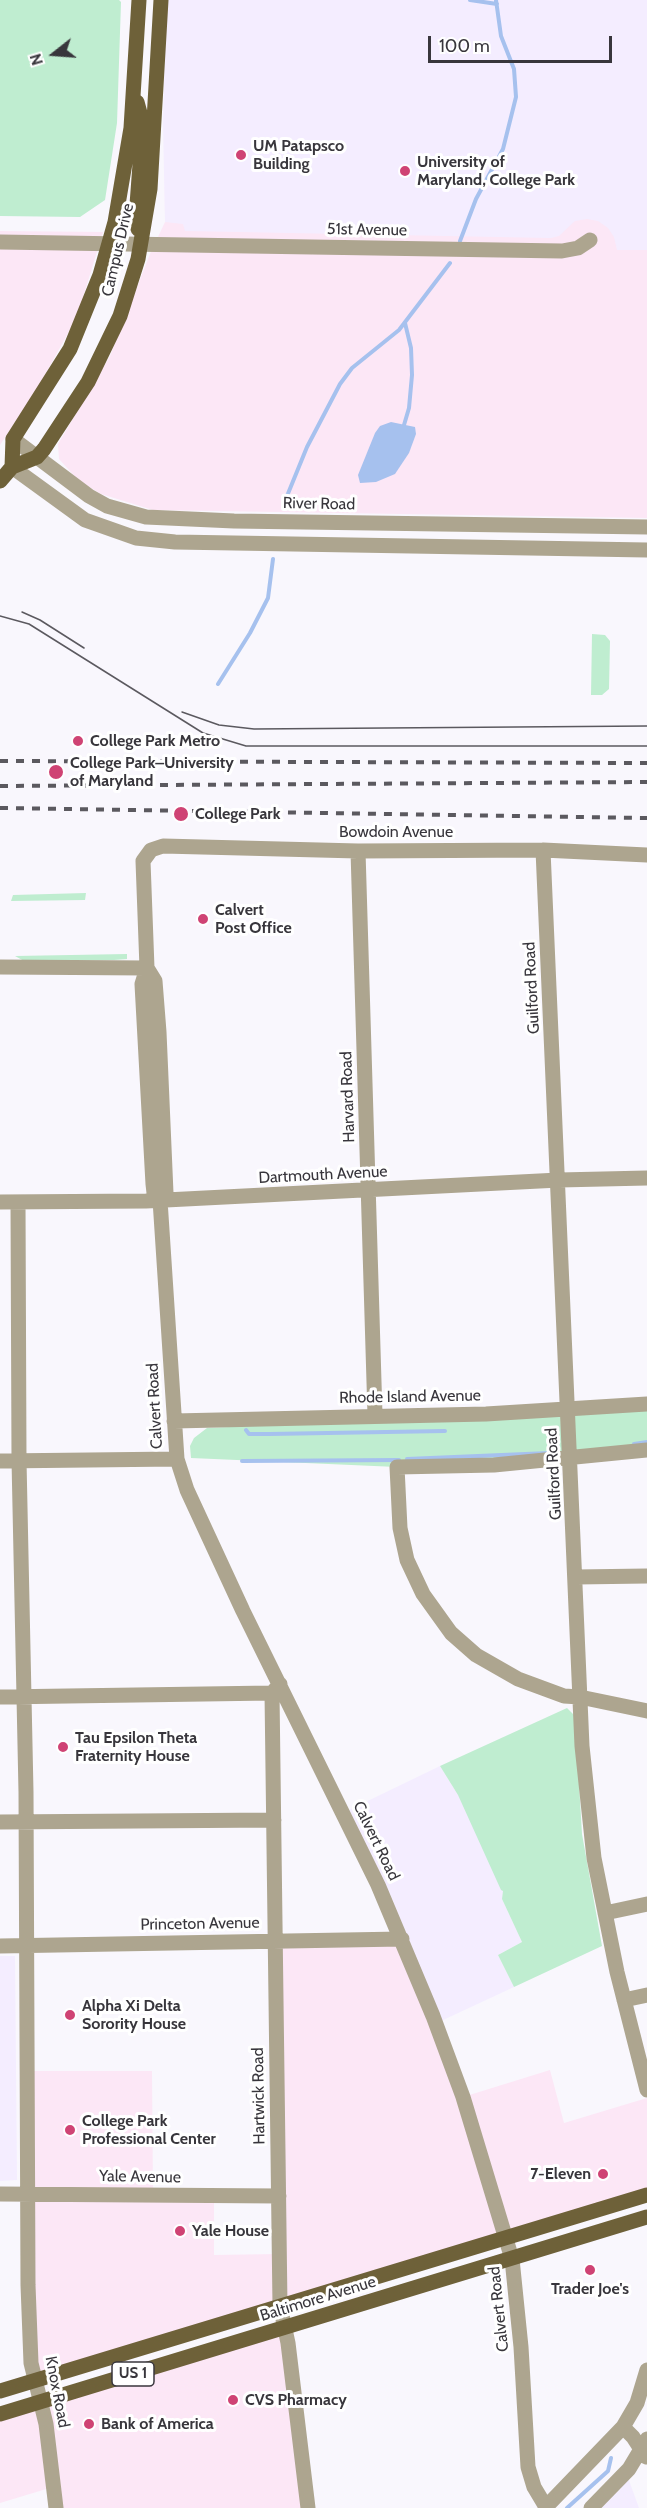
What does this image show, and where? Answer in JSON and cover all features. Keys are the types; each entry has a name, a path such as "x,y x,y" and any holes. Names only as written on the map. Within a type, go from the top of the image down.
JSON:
{"main road":[{"name":"Campus Drive","path":"12,466 13,439 69,349 88,305 109,244 124,180 139,0"},
{"name":"Campus Drive","path":"37,457 88,382 111,340 134,273 141,245 152,165 161,0"},
{"path":"133,87 142,124 136,218 141,245"},
{"path":"0,481 12,466 37,457"},
{"name":"Baltimore Avenue","path":"0,2391 647,2195"},
{"name":"Baltimore Avenue","path":"0,2414 647,2217"}],"street":[{"name":"51st Avenue","path":"0,242 562,251 579,248 590,240"},
{"name":"River Road","path":"13,439 107,506 146,517 234,521 647,526"},
{"path":"12,466 85,520 136,538 335,545 647,550"},
{"name":"Bowdoin Avenue","path":"148,853 163,846 358,851 543,850 647,855"},
{"name":"Guilford Road","path":"543,850 580,1697 589,1816 605,1913 647,2090"},
{"name":"Harvard Road","path":"358,851 375,1415"},
{"name":"Calvert Road","path":"148,853 143,861 147,968 142,984 153,1184 154,1192 160,1200 177,1459 187,1490 276,1689 402,1939 463,2097 512,2259 521,2347 528,2467 534,2487 546,2508"},
{"path":"0,967 147,968"},
{"name":"Dartmouth Avenue","path":"0,1202 160,1200 558,1180 647,1178"},
{"name":"Knox Road","path":"18,1202 19,1460 25,1697 28,2297 33,2381 46,2424 56,2508"},
{"name":"Rhode Island Avenue","path":"174,1421 569,1410 647,1404"},
{"path":"647,1450 494,1465 397,1467 400,1528 407,1560 423,1594 439,1619 466,1647 496,1668 564,1696 580,1697 647,1712"},
{"path":"0,1461 177,1459"},
{"path":"576,1577 647,1576"},
{"path":"0,1697 276,1689"},
{"name":"Hartwick Road","path":"276,1689 274,1820 279,2306 285,2328 308,2508"},
{"path":"0,1822 274,1820"},
{"path":"605,1913 647,1904"},
{"name":"Princeton Avenue","path":"0,1946 402,1939"},
{"path":"624,2000 647,1995"},
{"name":"Yale Avenue","path":"0,2194 279,2196"},
{"path":"546,2508 623,2427 637,2403 647,2370"},
{"path":"591,2508 645,2449 623,2427"}],"shaded area":[{"path":"647,0 647,518 153,510 101,494 78,480 59,459 58,444 110,356 165,222 164,84"},
{"name":"University of Maryland, College Park","path":"647,0 647,250 617,250 614,237 608,228 598,221 587,219 575,221 559,236 551,238 185,231 183,224 165,222 163,123 166,1"},
{"path":"0,231 103,232 77,317 37,389 0,445"},
{"path":"440,1766 455,1790 480,1790 504,1887 502,1899 522,1942 498,1955 514,1987 441,2021 393,1901 349,1810"},
{"path":"402,1939 463,2097 550,2070 564,2123 647,2098 647,2195 33,2381 28,2071 152,2071 153,2195 214,2196 214,2255 279,2254 275,1941"},
{"path":"0,1956 15,1956 17,2180 0,2181"},
{"path":"285,2328 308,2508 56,2508 53,2487 0,2503 0,2414"},
{"path":"626,2472 639,2508 594,2508"}],"green space":[{"path":"0,0 119,0 121,2 117,123 105,200 80,217 0,216"},
{"path":"592,634 605,635 610,641 609,689 602,695 591,695"},
{"path":"86,893 85,900 11,901 13,895"},
{"path":"127,954 127,959 114,960 24,961 15,956"},
{"path":"647,1408 647,1450 397,1467 191,1458 190,1446 194,1438 207,1428"},
{"path":"567,1708 575,1716 582,1834 602,1946 514,1987 498,1955 522,1942 502,1899 503,1891 458,1795 440,1766"}],"water":[{"path":"391,422 415,427 416,434 409,453 395,474 376,482 360,483 358,475 375,433 380,426"}],"waterway":[{"path":"470,0 497,4"},
{"path":"460,241 476,199 503,149 516,97 514,69 501,36 496,0"},
{"path":"287,496 307,447 340,384 352,368 399,330 450,263"},
{"path":"404,425 409,408 412,375 411,348 405,323"},
{"path":"218,684 250,633 268,598 273,559"},
{"path":"246,1430 249,1434 445,1431"},
{"path":"634,1444 647,1442"},
{"path":"407,1459 549,1453"},
{"path":"242,1461 399,1460"},
{"path":"567,2508 608,2471 611,2458"}],"tram line":[{"path":"22,612 40,620 84,648"},
{"path":"0,616 29,624 203,733 246,746 647,746"},
{"path":"182,712 219,725 254,729 647,726"}],"railway":[{"path":"0,761 647,763"},
{"path":"0,786 647,782"},
{"path":"0,808 647,818"}],"place":[{"name":"UM Patapsco Building","path":"241,155"},
{"name":"University of Maryland, College Park","path":"405,171"},
{"name":"College Park Metro","path":"78,741"},
{"name":"College Park–University of Maryland","path":"56,772"},
{"name":"College Park","path":"181,814"},
{"name":"Calvert Post Office","path":"203,919"},
{"name":"Tau Epsilon Theta Fraternity House","path":"63,1747"},
{"name":"Alpha Xi Delta Sorority House","path":"70,2015"},
{"name":"College Park Professional Center","path":"70,2130"},
{"name":"7-Eleven","path":"603,2174"},
{"name":"Yale House","path":"180,2231"},
{"name":"Trader Joe's","path":"590,2270"},
{"name":"CVS Pharmacy","path":"233,2400"},
{"name":"Bank of America","path":"89,2424"}]}
